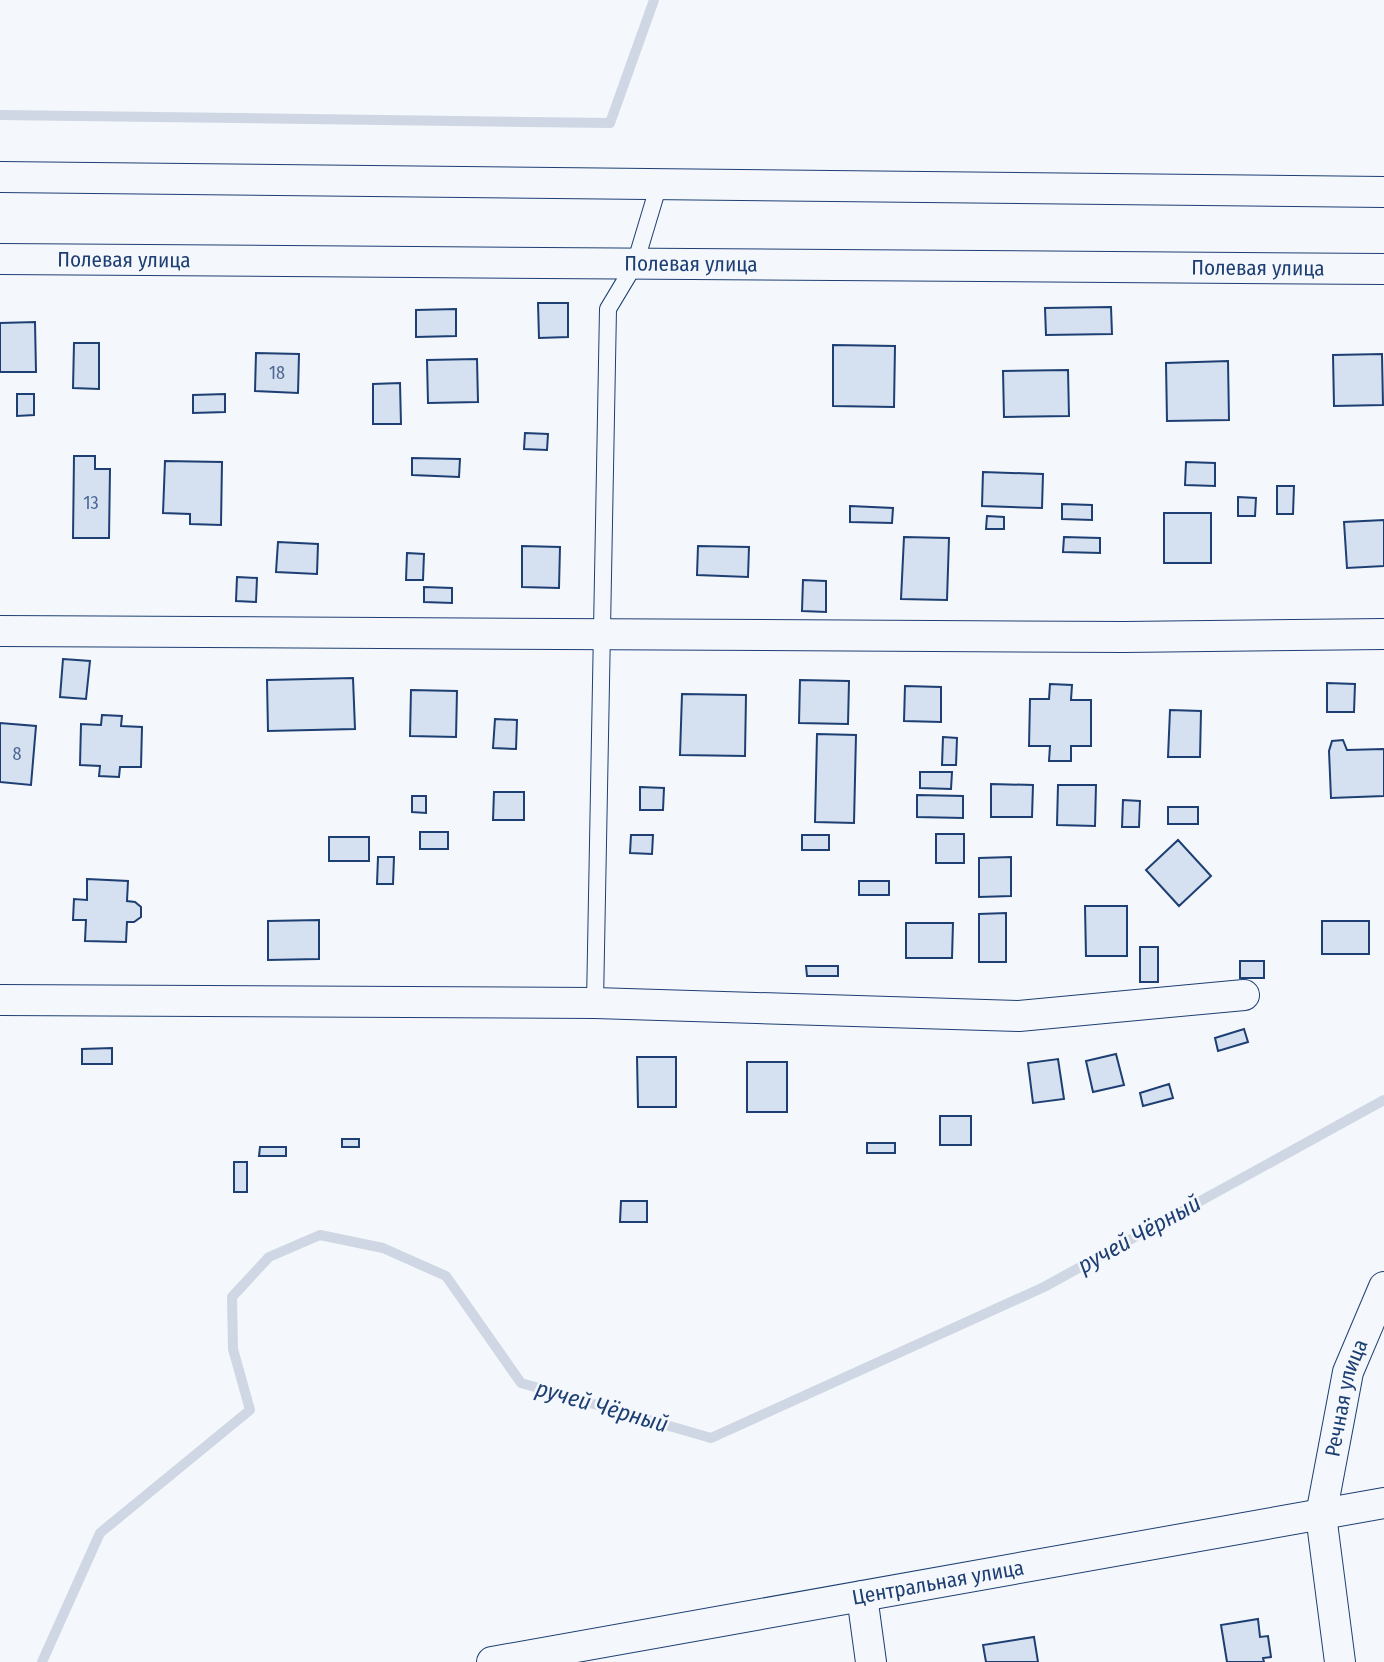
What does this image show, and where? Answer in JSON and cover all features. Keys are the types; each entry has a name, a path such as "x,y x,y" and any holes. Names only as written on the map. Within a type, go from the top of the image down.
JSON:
{"street":[{"path":"0,177 1384,192"},
{"name":"Полевая улица","path":"0,259 1384,269"},
{"path":"0,631 600,635 1384,634"},
{"path":"0,1000 595,1003 1019,1016 1244,995"},
{"name":"Речная улица","path":"1340,1662 1321,1515 1348,1372 1384,1287"},
{"name":"Центральная улица","path":"492,1662 1384,1503"},
{"path":"862,1596 871,1662"}],"lane":[{"path":"595,1003 608,309 635,264 659,184"}],"building":[{"path":"538,303 568,303 568,337 539,338"},
{"path":"1111,307 1112,334 1046,335 1045,308"},
{"path":"456,309 456,336 416,337 416,310"},
{"path":"35,322 36,372 0,372 0,323"},
{"path":"74,343 99,343 99,389 73,388"},
{"path":"833,345 895,346 894,407 833,406"},
{"path":"256,353 299,354 298,393 255,391"},
{"path":"1382,354 1383,405 1334,406 1333,355"},
{"path":"477,359 478,402 428,403 427,360"},
{"path":"1228,361 1229,420 1167,421 1166,363"},
{"path":"1068,370 1069,416 1004,417 1003,371"},
{"path":"400,383 401,424 373,424 373,384"},
{"path":"17,394 34,394 34,415 17,416"},
{"path":"225,394 225,412 193,413 193,395"},
{"path":"525,433 548,434 547,450 524,449"},
{"path":"74,456 95,456 95,469 110,469 109,538 73,538"},
{"path":"412,458 460,459 459,477 412,475"},
{"path":"165,461 222,462 221,525 190,524 190,514 163,513"},
{"path":"1186,462 1215,463 1215,486 1185,485"},
{"path":"983,472 1043,474 1042,508 982,506"},
{"path":"1277,486 1294,486 1293,514 1277,514"},
{"path":"1238,497 1256,498 1255,516 1238,516"},
{"path":"1062,504 1092,505 1092,520 1062,519"},
{"path":"850,506 893,508 892,523 850,522"},
{"path":"1164,513 1211,513 1211,563 1164,563"},
{"path":"987,516 1004,517 1004,529 986,529"},
{"path":"1384,520 1384,566 1347,568 1344,522"},
{"path":"904,537 949,538 947,600 901,599"},
{"path":"1064,537 1100,538 1100,553 1063,552"},
{"path":"278,542 318,544 317,574 276,572"},
{"path":"522,546 560,547 559,588 522,587"},
{"path":"698,546 749,547 748,577 697,575"},
{"path":"407,553 424,554 423,580 406,580"},
{"path":"237,577 257,578 256,602 236,601"},
{"path":"803,580 826,581 826,612 802,611"},
{"path":"424,587 452,588 452,603 424,602"},
{"path":"63,659 90,661 86,699 60,697"},
{"path":"353,678 355,729 268,731 267,680"},
{"path":"800,680 849,681 848,724 799,723"},
{"path":"1327,683 1355,684 1354,712 1327,712"},
{"path":"1050,684 1072,685 1071,700 1091,700 1091,746 1071,746 1071,761 1049,761 1050,746 1029,746 1030,699 1049,699"},
{"path":"905,686 941,687 941,722 904,721"},
{"path":"411,690 457,691 456,737 410,736"},
{"path":"682,694 746,695 745,756 680,755"},
{"path":"1170,710 1201,711 1200,757 1168,757"},
{"path":"102,715 122,716 121,726 142,727 141,767 120,767 119,777 99,776 100,766 80,765 81,724 101,725"},
{"path":"495,719 517,720 516,749 493,748"},
{"path":"0,723 36,726 31,785 0,782"},
{"path":"817,734 856,735 854,823 815,822"},
{"path":"943,737 957,738 956,765 942,765"},
{"path":"1343,740 1347,750 1384,749 1384,796 1331,798 1329,751 1332,741"},
{"path":"920,772 952,772 951,789 920,788"},
{"path":"991,784 1033,785 1032,817 991,817"},
{"path":"1058,785 1096,785 1095,826 1057,825"},
{"path":"640,787 664,788 663,810 640,810"},
{"path":"494,792 524,792 524,820 493,820"},
{"path":"917,795 963,796 963,818 917,817"},
{"path":"412,796 426,796 426,813 412,812"},
{"path":"1123,800 1140,801 1139,827 1122,827"},
{"path":"1168,807 1198,807 1198,824 1168,824"},
{"path":"420,832 448,832 448,849 420,849"},
{"path":"936,834 964,834 964,863 936,863"},
{"path":"631,835 653,835 652,854 630,853"},
{"path":"802,835 829,835 829,850 802,850"},
{"path":"329,837 369,837 369,861 329,861"},
{"path":"1178,840 1211,876 1179,906 1146,870"},
{"path":"378,857 394,857 393,884 377,884"},
{"path":"1011,857 1011,896 979,897 979,858"},
{"path":"87,879 128,881 127,901 135,902 141,907 141,917 134,922 127,922 126,942 85,941 86,920 73,920 74,899 87,900"},
{"path":"859,881 889,881 889,895 859,895"},
{"path":"1085,906 1127,906 1127,956 1086,956"},
{"path":"1006,913 1006,962 979,962 979,914"},
{"path":"319,920 319,959 268,960 268,921"},
{"path":"1322,921 1369,921 1369,954 1322,954"},
{"path":"906,923 953,923 952,958 906,958"},
{"path":"1140,947 1158,947 1158,982 1140,982"},
{"path":"1240,961 1264,961 1264,978 1240,978"},
{"path":"806,966 838,966 838,976 807,976"},
{"path":"1244,1029 1248,1042 1218,1051 1215,1038"},
{"path":"112,1048 112,1064 82,1064 82,1049"},
{"path":"1116,1054 1124,1085 1093,1092 1086,1061"},
{"path":"637,1057 676,1057 676,1107 638,1107"},
{"path":"1058,1059 1064,1099 1033,1103 1028,1063"},
{"path":"747,1062 787,1062 787,1112 747,1112"},
{"path":"1169,1084 1173,1098 1143,1106 1140,1093"},
{"path":"940,1116 971,1116 971,1145 940,1145"},
{"path":"342,1139 359,1139 359,1147 342,1147"},
{"path":"867,1143 895,1143 895,1153 867,1153"},
{"path":"260,1147 286,1147 286,1156 259,1156"},
{"path":"234,1162 247,1162 247,1192 234,1192"},
{"path":"621,1201 647,1201 647,1222 620,1222"},
{"path":"1258,1619 1260,1637 1268,1636 1271,1657 1263,1658 1264,1662 1227,1662 1221,1625"},
{"path":"1034,1637 1038,1662 986,1662 983,1645"}],"waterway":[{"path":"0,115 610,123 654,0"},
{"name":"ручей Чёрный","path":"42,1662 100,1533 250,1410 233,1349 232,1297 269,1257 320,1235 383,1248 446,1276 521,1383 711,1438 1044,1287 1384,1100"}]}
